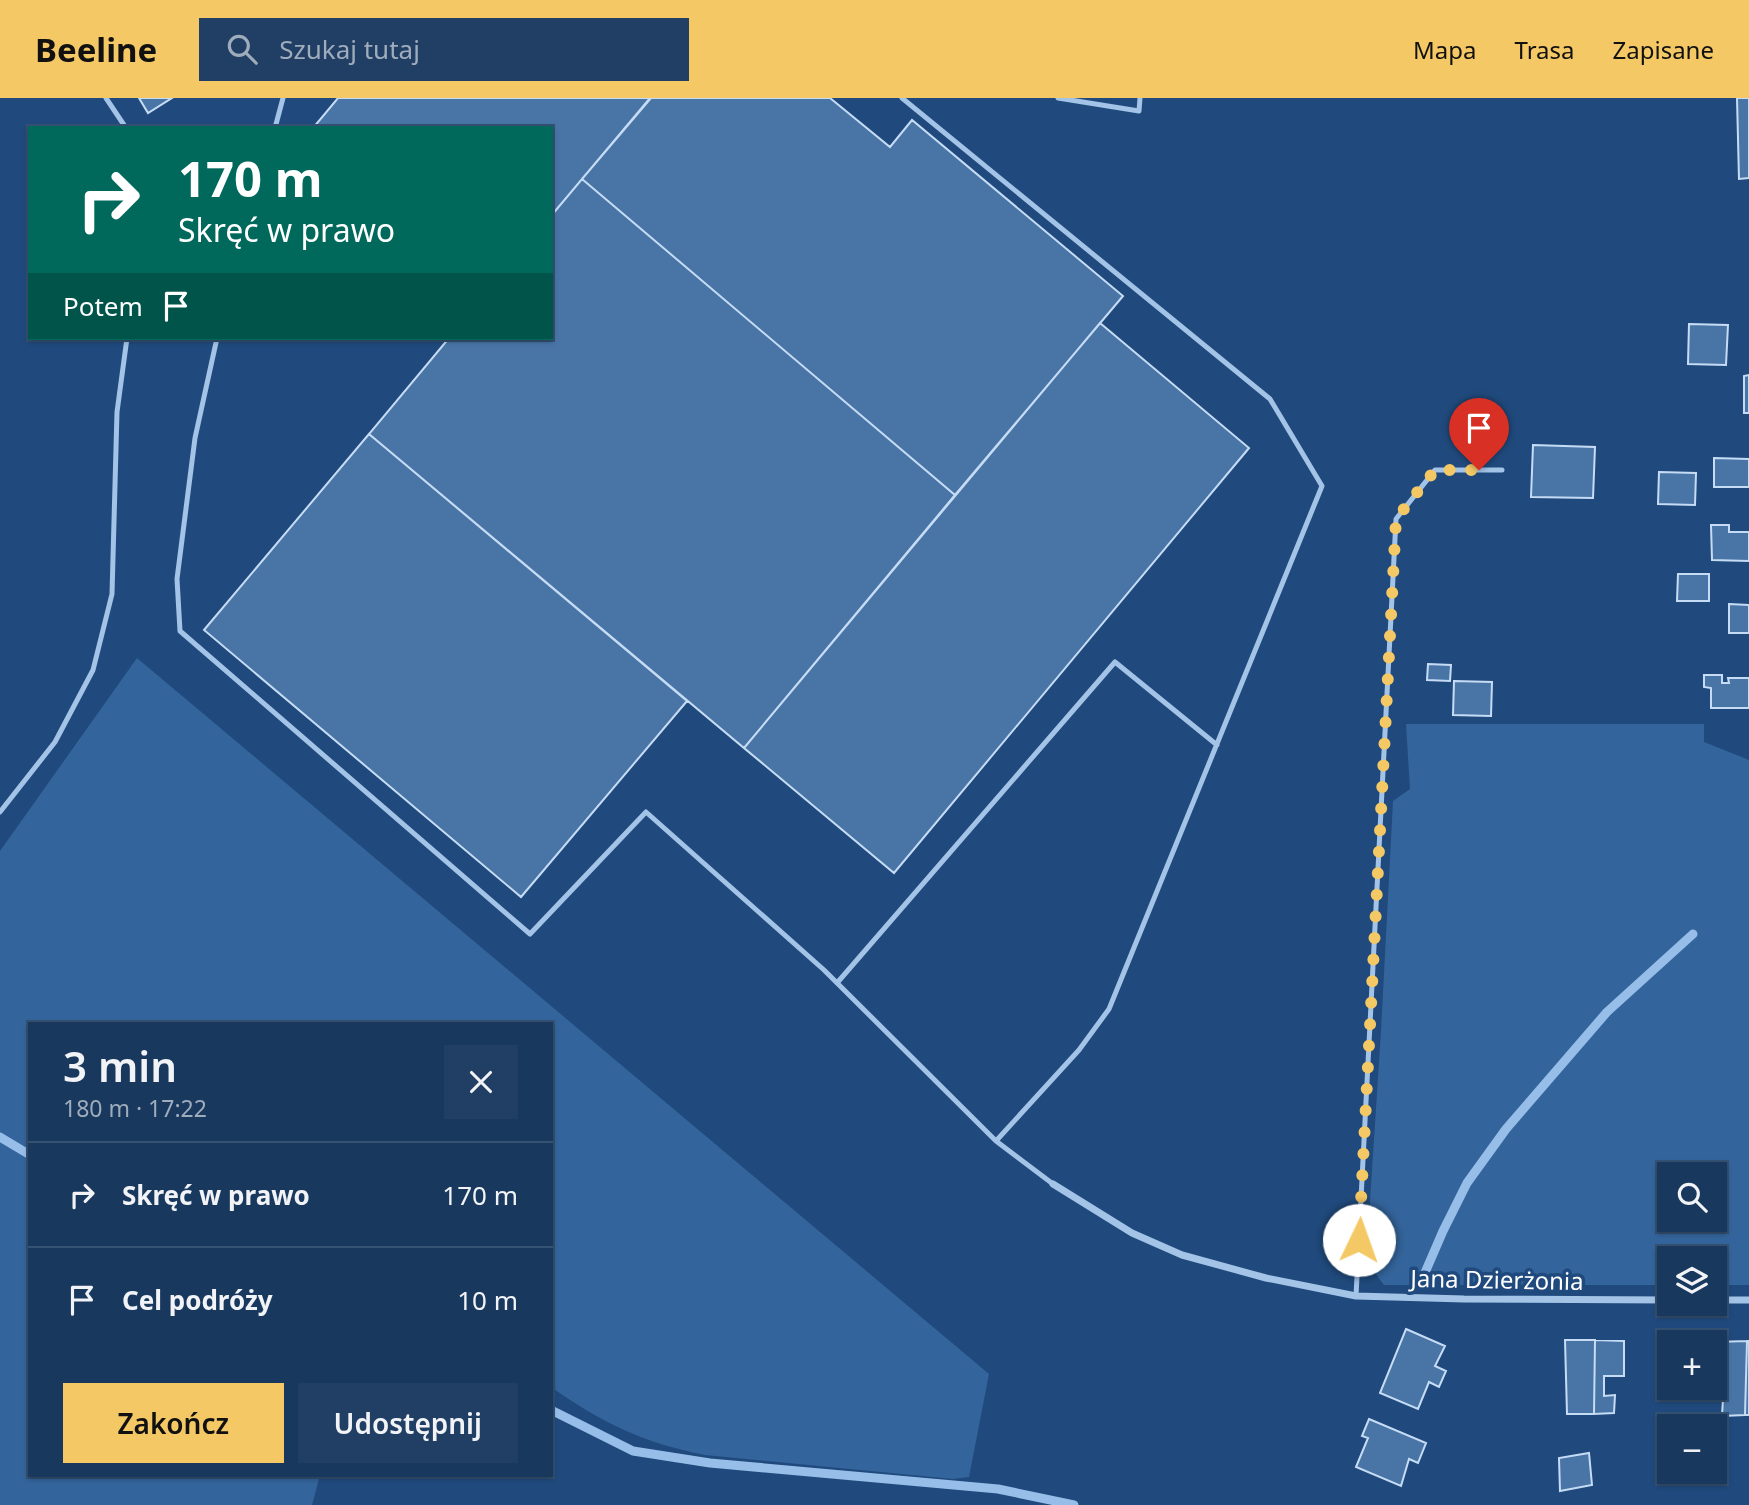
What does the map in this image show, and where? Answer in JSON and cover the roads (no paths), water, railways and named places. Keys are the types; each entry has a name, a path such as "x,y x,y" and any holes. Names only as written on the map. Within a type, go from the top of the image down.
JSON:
{"street":[{"name":"Jana Dzierżonia","path":"1053,1184 1132,1233 1182,1255 1266,1278 1356,1296 1657,1300"},
{"path":"1727,1300 1749,1300"}],"lane":[{"path":"106,98 125,126"},
{"path":"276,126 283,98"},
{"path":"902,98 1270,399 1321,486 1109,1009 1072,1059 996,1141"},
{"path":"1058,98 1139,111 1140,98"},
{"path":"0,812 55,742 93,670 112,594 117,412 127,340"},
{"path":"217,340 195,439 177,579 180,631 530,934 646,812 837,983 996,1141 1053,1184"},
{"path":"1356,1296 1396,519 1435,470 1502,470"},
{"path":"837,983 1115,662 1217,745"}],"waterway":[{"path":"1424,1275 1467,1183 1506,1129 1607,1012 1693,934"},
{"path":"0,1137 28,1154"},
{"path":"553,1411 633,1451 710,1463 998,1489 1074,1505"}]}
